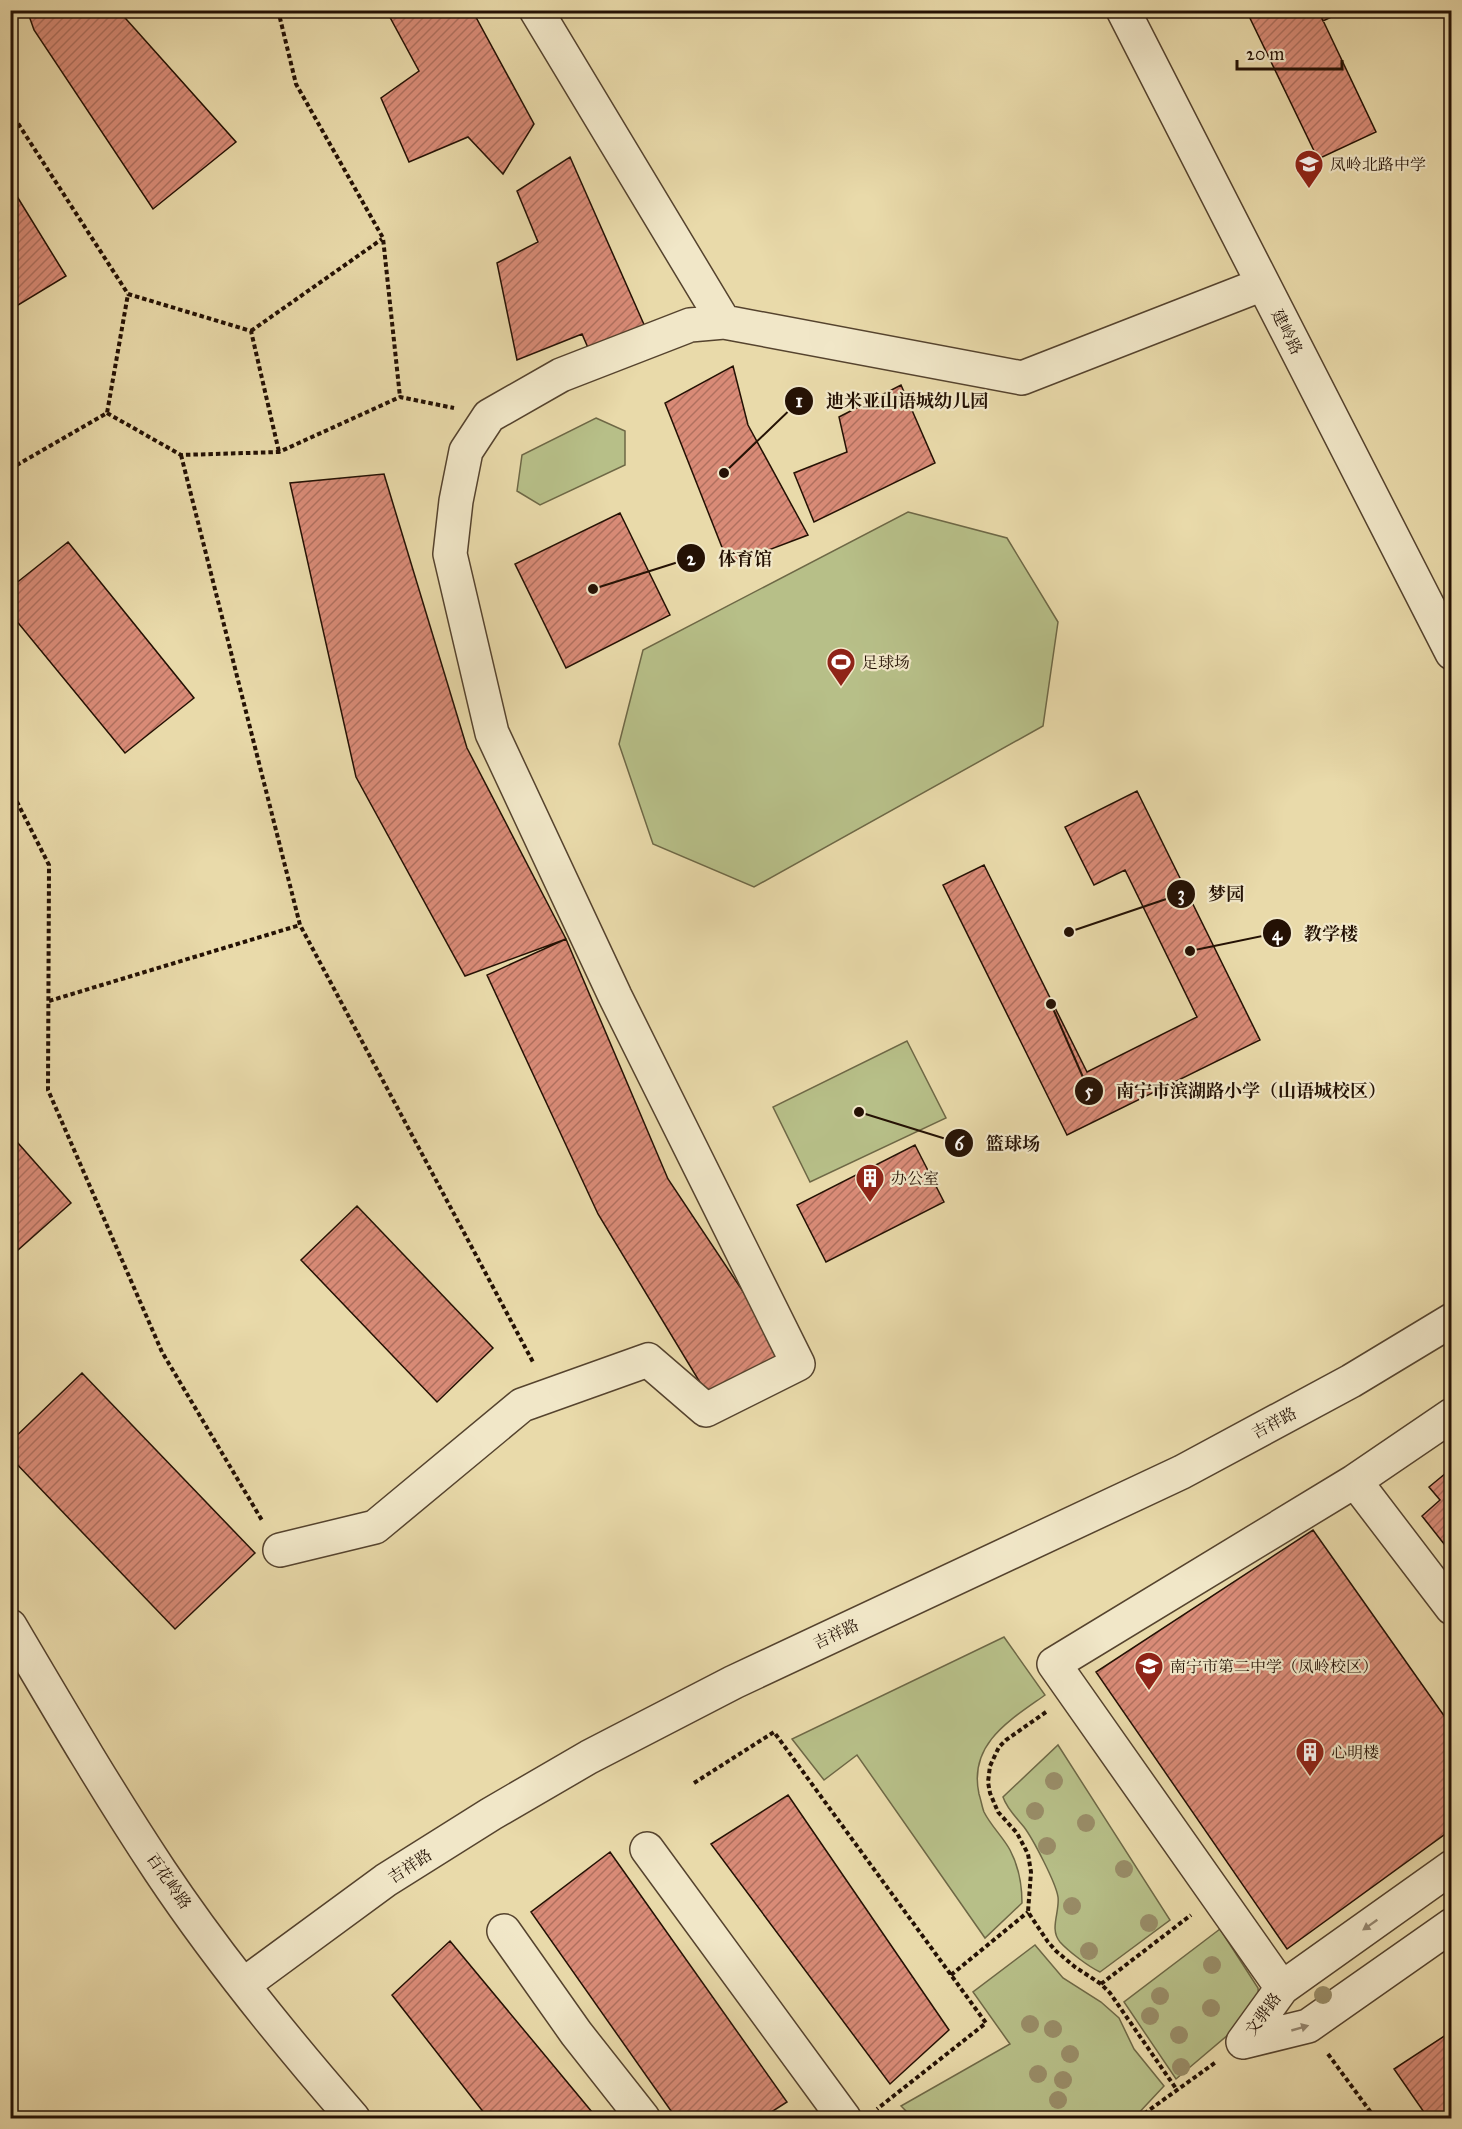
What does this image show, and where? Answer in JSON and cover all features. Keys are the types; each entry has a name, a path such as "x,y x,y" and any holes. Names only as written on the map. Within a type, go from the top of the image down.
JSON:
{"street":[{"path":"536,10 724,322"},
{"name":"建岭路","path":"1123,10 1452,653"},
{"path":"280,1550 375,1527 522,1405 550,1394 648,1360 706,1410 798,1364 615,996 492,733 450,554 456,501 466,451 489,416 561,375 690,325 724,322 1022,378 1263,284"},
{"name":"吉祥路","path":"243,1984 386,1881 491,1814 589,1757 734,1682 1182,1472 1332,1392 1452,1320"},
{"path":"1282,1988 1054,1664 1355,1481 1452,1415"},
{"path":"1355,1481 1452,1608"},
{"name":"百花岭路","path":"10,1626 161,1872 243,1984 353,2118"},
{"path":"647,1849 859,2115"},
{"name":"文骅路","path":"1243,2042 1282,1988 1452,1867"},
{"path":"1399,1905 1439,1934"},
{"path":"504,1931 576,2033 643,2118"},
{"name":"文骅路","path":"1243,2042 1308,2026 1439,1934"}],"path":[{"path":"278,10 296,84 383,238 400,397"},
{"path":"10,111 128,294 251,332"},
{"path":"251,332 383,238"},
{"path":"10,469 107,413 128,294"},
{"path":"251,332 279,452"},
{"path":"107,413 181,455 279,452 400,397 489,416"},
{"path":"181,455 300,925 550,1394"},
{"path":"10,789 49,865 48,1090 162,1352 280,1550"},
{"path":"49,1001 300,925"},
{"path":"1075,1693 1005,1740 996,1751 990,1766 988,1787 998,1812 1017,1833 1028,1854 1031,1881 1028,1912 1056,1951 1110,1993 1177,2090"},
{"path":"694,1783 774,1732 986,2023 859,2115"},
{"path":"1101,1984 1218,1895"},
{"path":"951,1975 1028,1912"},
{"path":"1308,2026 1376,2118"},
{"path":"1138,2118 1243,2042"}],"green space":[{"path":"596,418 625,431 625,465 540,505 517,491 522,455"},
{"name":"足球场","path":"908,512 1007,538 1058,622 1043,726 754,887 653,844 619,744 643,650"},
{"path":"907,1041 946,1118 810,1182 773,1107"},
{"path":"1004,1637 1045,1695 1018,1714 995,1735 980,1761 977,1776 983,1810 1013,1856 1022,1896 1022,1903 985,1938 857,1755 824,1780 792,1739"},
{"path":"1058,1745 1170,1920 1100,1972 1073,1954 1057,1937 1055,1926 1058,1897 1053,1882 1033,1841 1009,1809 1003,1797"},
{"path":"1220,1929 1258,1988 1259,2002 1242,2023 1176,2079 1124,2002"},
{"path":"1035,1945 1063,1978 1101,2002 1119,2018 1134,2049 1164,2086 1134,2118 913,2118 901,2106 1010,2044 973,1992"}],"building":[{"path":"27,10 118,10 236,142 153,209 34,30"},
{"path":"386,10 472,10 534,124 503,174 468,137 409,162 381,98 419,71"},
{"path":"1246,10 1318,10 1376,132 1318,159"},
{"path":"1318,10 1346,10 1323,21"},
{"path":"570,157 646,329 589,350 582,334 517,360 497,263 538,242 517,191"},
{"path":"10,185 66,276 10,310"},
{"path":"733,366 748,425 808,535 729,565 665,403"},
{"path":"901,385 935,463 814,522 794,473 847,452 839,417"},
{"path":"384,474 467,748 566,939 465,976 356,777 290,483"},
{"path":"620,513 670,615 566,668 515,564"},
{"path":"68,542 194,698 125,753 10,613 10,588"},
{"path":"1137,791 1260,1040 1067,1135 943,885 984,865 1087,1072 1197,1017 1125,870 1094,885 1065,827"},
{"path":"566,939 668,1179 788,1359 710,1399 598,1214 487,975"},
{"path":"10,1134 71,1203 10,1257"},
{"name":"办公室","path":"915,1145 944,1202 826,1262 797,1205"},
{"path":"357,1206 493,1348 437,1402 301,1260"},
{"path":"82,1373 255,1553 175,1629 10,1457 10,1442"},
{"path":"1452,1468 1452,1554 1422,1516 1440,1500 1429,1487"},
{"name":"心明楼","path":"1313,1530 1452,1727 1452,1829 1287,1949 1096,1672"},
{"path":"788,1795 949,2030 890,2084 711,1844"},
{"path":"610,1852 787,2102 762,2118 676,2118 531,1912"},
{"path":"450,1941 592,2112 586,2118 488,2118 392,1995"},
{"path":"1452,2031 1452,2118 1428,2118 1394,2069"}],"place":[{"name":"凤岭北路中学","path":"1309,190"},
{"name":"迪米亚山语城幼儿园","path":"724,473"},
{"name":"体育馆","path":"593,589"},
{"name":"足球场","path":"841,688"},
{"name":"梦园","path":"1069,932"},
{"name":"教学楼","path":"1190,951"},
{"name":"南宁市滨湖路小学（山语城校区）","path":"1051,1004"},
{"name":"篮球场","path":"859,1112"},
{"name":"办公室","path":"870,1204"},
{"name":"南宁市第二中学（凤岭校区）","path":"1149,1692"},
{"name":"心明楼","path":"1310,1778"}]}
